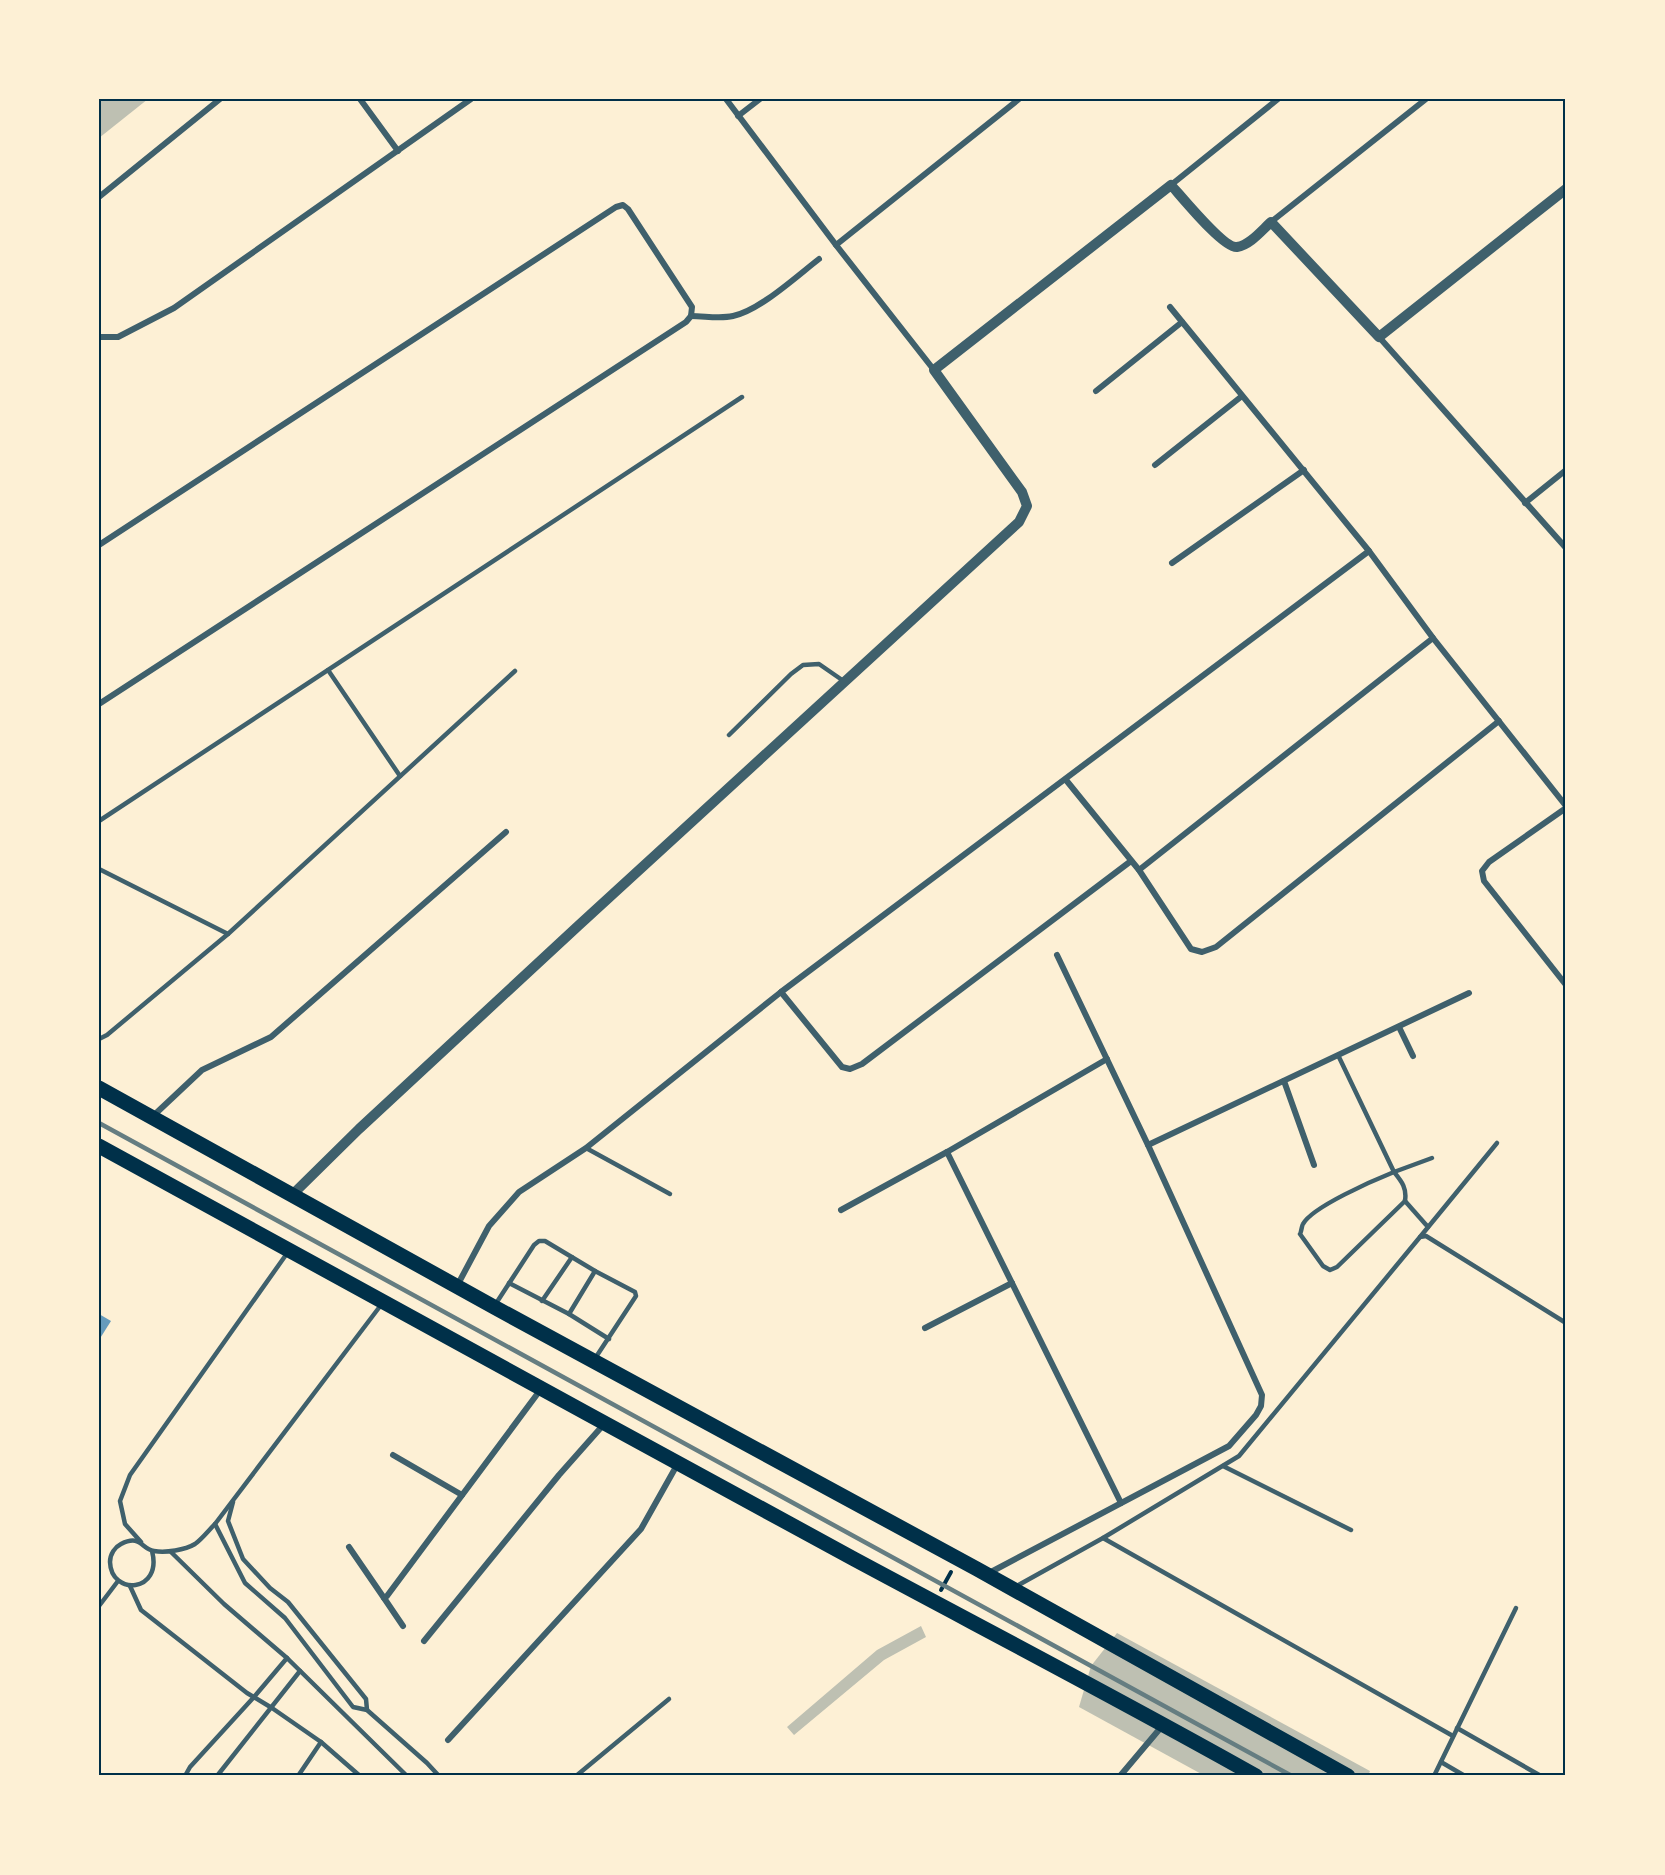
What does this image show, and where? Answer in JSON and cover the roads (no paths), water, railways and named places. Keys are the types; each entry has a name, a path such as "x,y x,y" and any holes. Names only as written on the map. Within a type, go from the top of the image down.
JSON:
{"main road":[{"path":"99,1088 1348,1776"},
{"path":"99,1146 1256,1776"}],"street":[{"path":"99,197 220,99"},
{"path":"360,99 398,151"},
{"path":"99,337 118,337 174,308 471,99"},
{"path":"292,1195 359,1129 578,926 1019,522 1027,506 1022,492 934,370 726,99"},
{"path":"738,116 760,99"},
{"path":"836,245 1019,99"},
{"path":"934,370 1278,99"},
{"path":"1171,185 1229,246 1238,247 1247,243 1270,222 1426,99"},
{"path":"1379,337 1566,189"},
{"path":"99,544 616,207 623,205 627,209 692,308 691,316 686,322 99,704"},
{"path":"1270,222 1379,337 1566,549"},
{"path":"691,316 733,316 747,312 819,260"},
{"path":"1170,307 1369,551 1433,638 1566,807 1489,861 1482,871 1484,881 1566,985"},
{"path":"1096,391 1182,322"},
{"path":"1155,465 1242,396"},
{"path":"1172,563 1304,470"},
{"path":"1525,502 1566,470"},
{"path":"457,1287 489,1226 519,1192 586,1148 781,992 1369,551"},
{"path":"1139,870 1433,638"},
{"path":"1066,780 1139,870 1191,949 1202,952 1216,946 1498,721"},
{"path":"152,1117 201,1070 271,1037 506,832"},
{"path":"781,992 842,1067 850,1069 862,1064 1131,861"},
{"path":"986,1575 1229,1446 1261,1406 1262,1395 1058,955"},
{"path":"1148,1145 1469,993"},
{"path":"1399,1027 1413,1056"},
{"path":"841,1210 947,1152 1107,1059"},
{"path":"1284,1081 1314,1165"},
{"path":"947,1152 1121,1503"},
{"path":"925,1328 1012,1283"},
{"path":"384,1598 393,1590 542,1388"},
{"path":"424,1641 605,1422"},
{"path":"393,1455 462,1495"},
{"path":"448,1740 641,1529 678,1462"},
{"path":"349,1547 403,1626"},
{"path":"1120,1776 1164,1724"}],"lane":[{"path":"99,821 742,397"},
{"path":"729,735 803,665 819,664 845,682"},
{"path":"328,670 400,776"},
{"path":"99,1039 107,1035 228,934 515,671"},
{"path":"99,869 228,934"},
{"path":"1338,1055 1394,1172 1403,1183 1406,1193 1405,1201 1337,1267 1330,1270 1323,1266 1300,1234 1308,1219 1340,1197 1394,1172 1432,1158"},
{"path":"1011,1589 1103,1538 1239,1456 1497,1143"},
{"path":"586,1148 670,1194"},
{"path":"1405,1201 1428,1227"},
{"path":"1420,1237 1426,1236 1566,1323"},
{"path":"494,1307 534,1245 539,1241 545,1241 636,1293 594,1360"},
{"path":"290,1251 130,1475 120,1500 125,1524 152,1551 171,1552 195,1544 215,1524 383,1302"},
{"path":"542,1301 572,1257"},
{"path":"569,1314 595,1271"},
{"path":"509,1283 569,1314 609,1339"},
{"path":"1223,1466 1351,1530"},
{"path":"234,1499 228,1521 243,1559 270,1588 288,1602 366,1700 367,1710"},
{"path":"215,1524 244,1583 285,1618 352,1707 367,1710 440,1776"},
{"path":"1103,1538 1453,1736"},
{"path":"141,1542 128,1540 116,1546 110,1558 110,1570 118,1581 130,1586 142,1583 152,1575 155,1563 152,1551"},
{"path":"171,1552 224,1604 287,1658 407,1776"},
{"path":"99,1606 118,1581"},
{"path":"130,1586 141,1610 254,1697 321,1742 360,1776"},
{"path":"1434,1776 1516,1608"},
{"path":"185,1776 190,1767 287,1658"},
{"path":"217,1776 300,1671"},
{"path":"576,1776 669,1699"},
{"path":"1457,1728 1541,1776"},
{"path":"298,1776 321,1742"},
{"path":"1441,1762 1464,1776"}],"water":[{"path":"99,1314 111,1321 99,1340"}],"railway":[{"path":"99,1123 1292,1776"}]}
